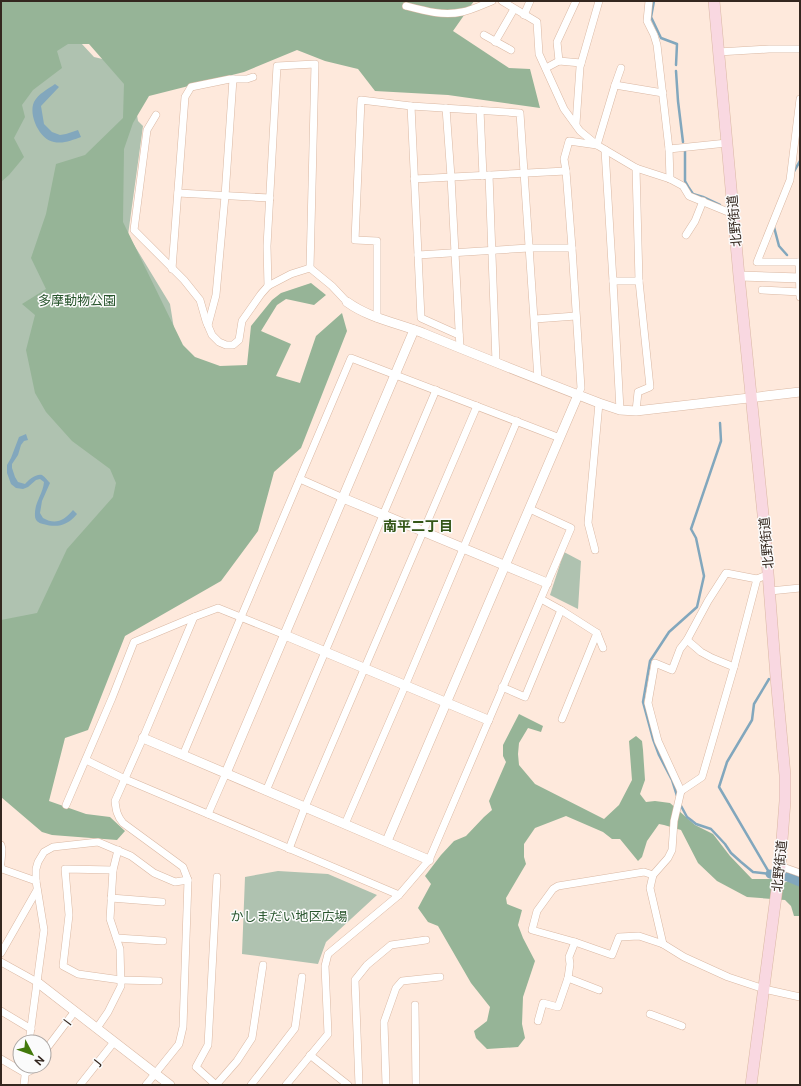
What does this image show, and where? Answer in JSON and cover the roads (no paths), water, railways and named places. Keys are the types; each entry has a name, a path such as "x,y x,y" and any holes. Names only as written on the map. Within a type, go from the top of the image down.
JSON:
{"main road":[{"name":"北野街道","path":"714,1 726,143 769,574 785,775 785,800 779,872 751,1085"}],"street":[{"path":"406,6 428,12 448,14 463,12 492,1"},
{"path":"502,1 536,22 539,54 564,109 580,131 597,145 636,168 670,179 683,186 690,196 733,214"},
{"path":"524,15 530,1"},
{"path":"559,60 557,42 576,1"},
{"path":"576,124 580,67 600,1"},
{"path":"649,1 647,21 657,45 669,149 670,179"},
{"path":"495,42 514,9"},
{"path":"484,35 511,50"},
{"path":"718,52 800,49"},
{"path":"546,68 559,60 581,63"},
{"path":"268,286 267,246 276,66 315,64 310,268"},
{"path":"597,145 621,68"},
{"path":"172,269 185,97 191,88 233,79 247,80 252,77"},
{"path":"208,325 216,296 233,79"},
{"path":"615,85 663,93"},
{"path":"800,99 790,180 757,262 800,262 800,297"},
{"path":"377,318 377,241 355,240 361,100 410,106 520,113 538,379"},
{"path":"410,106 421,318 459,335"},
{"path":"446,108 460,348"},
{"path":"480,110 491,250 496,362"},
{"path":"156,115 147,130 134,230 184,280 200,300 212,335 219,342 226,345 233,345 239,340 242,322 268,286 291,274 310,268"},
{"path":"387,841 581,388 572,248 564,159 569,141 597,145"},
{"path":"669,149 726,143"},
{"path":"605,150 620,410"},
{"path":"636,168 639,281 650,387 638,392 636,411"},
{"path":"414,179 566,171"},
{"path":"178,193 270,198"},
{"path":"686,235 695,221 703,202"},
{"path":"418,255 529,248 572,248"},
{"path":"310,268 332,286 347,302 377,318 414,330 598,403 620,410 636,411 800,392"},
{"path":"739,276 800,278"},
{"path":"613,281 639,281"},
{"path":"762,290 800,292"},
{"path":"534,319 576,316"},
{"path":"208,814 414,330"},
{"path":"183,755 351,358 560,438"},
{"path":"266,790 436,390"},
{"path":"595,550 588,522 598,403"},
{"path":"289,848 305,807 477,406"},
{"path":"345,824 517,421"},
{"path":"300,479 548,583"},
{"path":"286,1085 328,1034 324,966 328,954 399,895 429,860 502,687 548,583 570,528 530,509"},
{"path":"663,944 650,888 653,875 668,858 672,850 674,820 679,797 658,741 648,703 655,663 672,670 680,650 726,573 757,579 769,574"},
{"path":"679,797 702,777 734,667 757,579"},
{"path":"770,591 800,588"},
{"path":"541,599 597,633 603,648"},
{"path":"66,806 134,642 218,608 488,720"},
{"path":"502,687 525,697 561,610"},
{"path":"146,1085 179,1044 183,1027 188,880 183,867 123,824 118,817 115,801 194,617"},
{"path":"562,719 597,633"},
{"path":"687,640 701,652 734,667"},
{"path":"143,738 429,860"},
{"path":"86,760 125,779 399,895"},
{"path":"30,1034 44,930 37,890 36,869 44,852 53,847 98,842 132,856 154,873 175,882 188,880"},
{"path":"1,845 1,862"},
{"path":"97,1028 108,1012 121,986 120,949 110,918 113,870 118,850"},
{"path":"1,866 2,869 36,881"},
{"path":"113,870 65,869 69,915 63,966 78,974 121,980 159,981"},
{"path":"653,875 644,872 558,886 553,889 537,910 532,930 575,942 612,955 619,937 640,936 663,944 684,958 728,977 764,989 800,997"},
{"path":"779,872 800,873"},
{"path":"217,877 208,1045 196,1067 216,1085 237,1061 252,1038 262,965"},
{"path":"1,954 37,890"},
{"path":"111,898 162,902"},
{"path":"117,938 163,941"},
{"path":"359,1085 355,980 367,965 391,945 426,940"},
{"path":"538,1021 543,1003 558,1007 568,978 570,964 569,957 575,942"},
{"path":"1,962 37,982 170,1085"},
{"path":"251,1085 295,1028 302,977"},
{"path":"386,1085 384,1022 396,988 402,981 440,977"},
{"path":"568,978 599,990"},
{"path":"415,1006 416,1085"},
{"path":"1,1011 31,1029"},
{"name":"I","path":"52,1041 75,1011"},
{"path":"650,1014 682,1026"},
{"name":"J","path":"80,1085 114,1042"},
{"path":"310,1055 348,1085"},
{"path":"1,1059 12,1064"},
{"path":"24,1085 25,1074"}],"water":[{"path":"55,84 59,87 41,106 44,124 52,132 60,135 78,130 81,137 65,142 54,142 44,137 36,126 33,113 34,102 41,94"},
{"path":"26,434 28,440 24,441 21,445 18,455 12,464 15,477 18,482 25,484 35,476 42,475 50,483 42,501 40,513 43,518 51,521 59,521 63,519 73,510 77,514 62,525 53,526 41,524 36,520 35,511 44,482 40,479 36,480 28,487 23,489 16,488 11,484 7,473 7,465 19,437"}],"waterway":[{"path":"654,1 651,17 661,38 677,44 676,65"},
{"path":"676,71 683,142"},
{"path":"685,151 685,181 689,188 693,194 720,205"},
{"path":"793,173 800,161"},
{"path":"774,227 779,246 787,255"},
{"path":"677,796 672,780 659,755 653,739 643,702 650,661 669,632 697,607 704,576 696,538 691,529 721,441 720,423"},
{"path":"769,679 754,704 752,720 727,762 719,787 770,874"},
{"path":"680,804 687,817 696,824 711,829 731,853 753,872 770,874"},
{"path":"770,874 788,877 800,882"}],"district":[{"name":"南平二丁目","path":"418,526"}],"park label":[{"name":"多摩動物公園","path":"77,300"},
{"name":"かしまだい地区広場","path":"289,916"}]}
